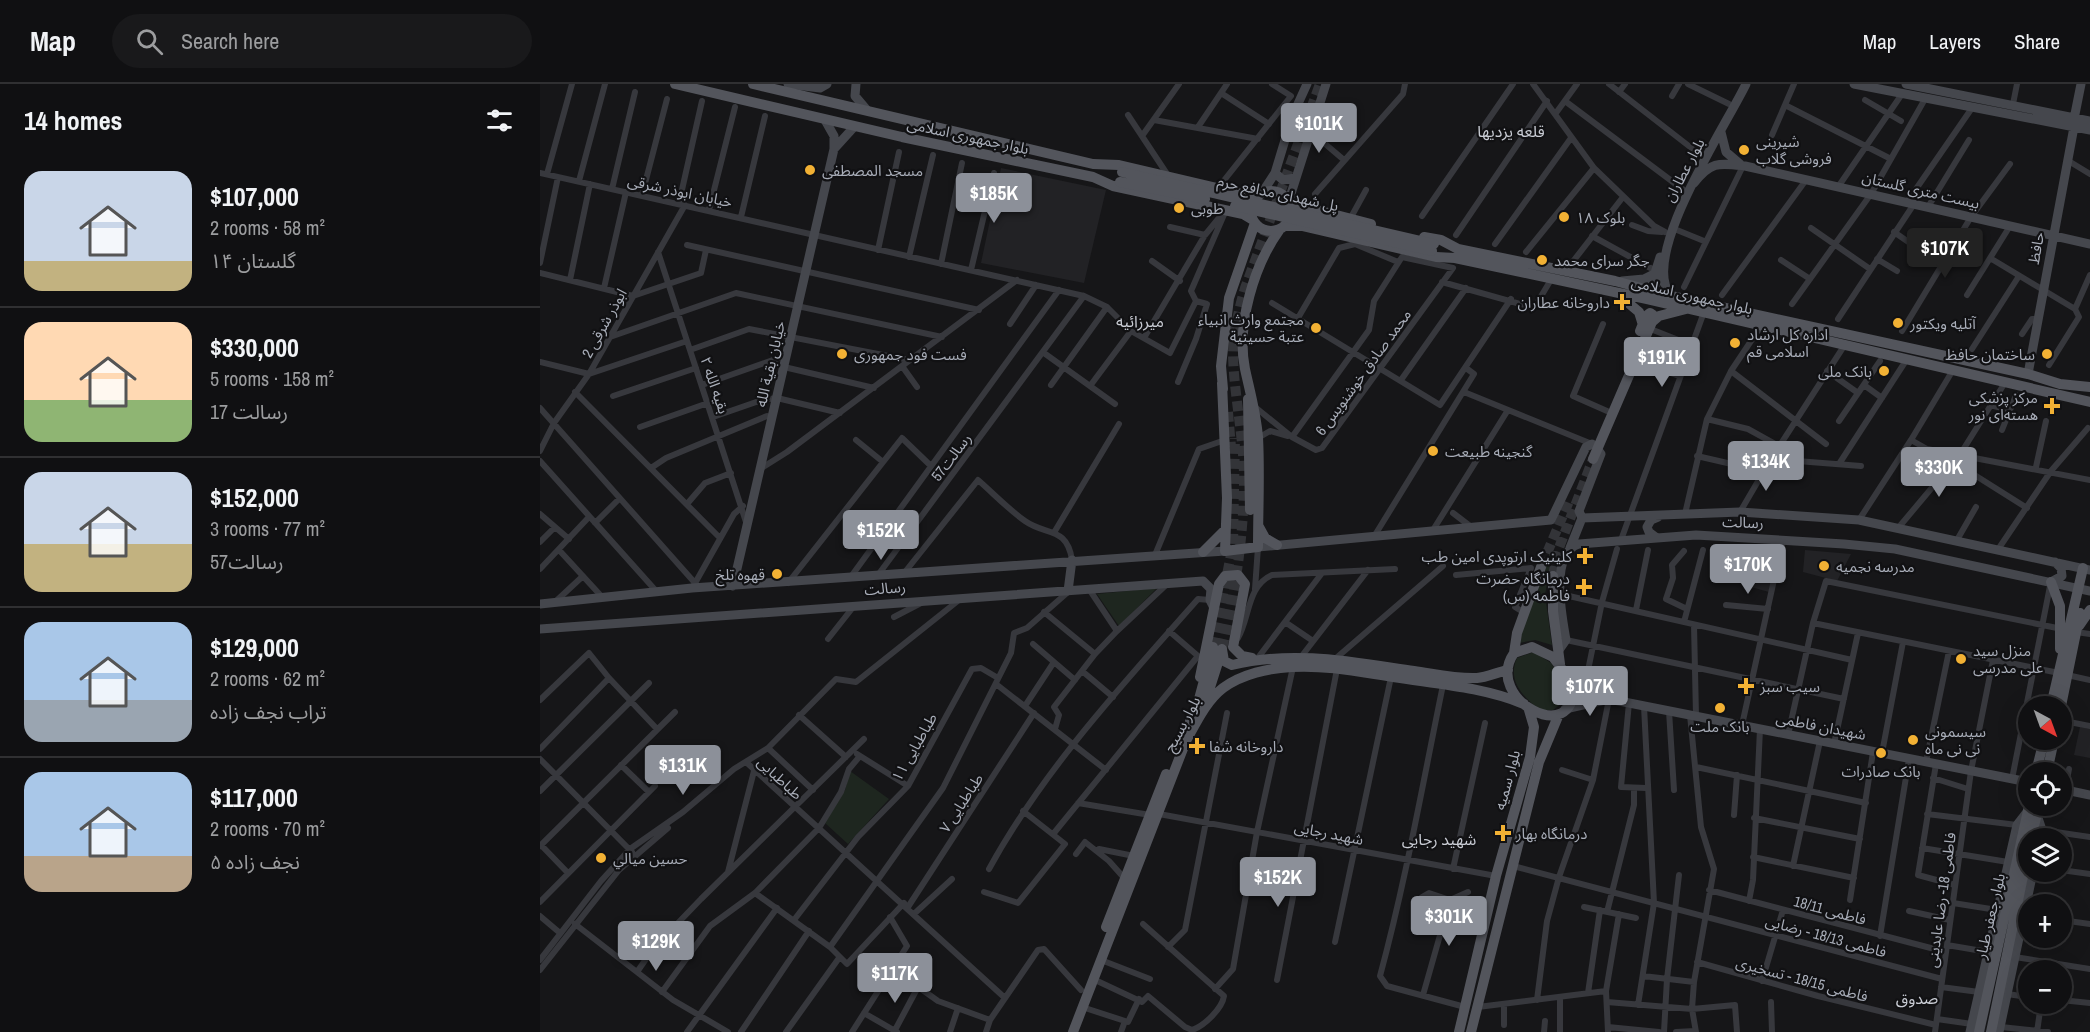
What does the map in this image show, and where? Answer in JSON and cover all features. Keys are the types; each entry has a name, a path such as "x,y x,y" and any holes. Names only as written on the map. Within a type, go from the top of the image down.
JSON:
{"main road":[{"name":"بلوار جمهوری اسلامی","path":"675,84 854,127 1093,177 1119,188 1243,214 1254,222"},
{"name":"بلوار جمهوری اسلامی","path":"753,84 1093,164 1119,165 1169,178 1256,194"},
{"path":"788,84 820,88 827,84"},
{"path":"856,84 855,96 866,109"},
{"path":"1243,214 1249,200 1275,173 1292,117 1306,84"},
{"path":"1250,510 1246,318 1266,250 1291,217 1290,201 1295,178 1326,84"},
{"path":"1854,84 1972,108 2074,123 2090,122"},
{"path":"1906,84 1935,86 2013,104 2090,130"},
{"name":"حافظ","path":"2028,374 2081,84"},
{"name":"بلوار عطاران","path":"1668,230 1694,183 1729,104 1744,85"},
{"name":"بلوار عطاران","path":"1657,274 1668,230 1685,191 1703,157 1721,132 1744,85"},
{"name":"خیابان بقیة الله","path":"733,586 834,149 834,136 825,120"},
{"path":"834,149 854,127"},
{"path":"1721,132 1726,152 1735,162 1744,166"},
{"name":"پل شهدای مدافع حرم","path":"1093,164 1121,177 1456,254"},
{"name":"بیست متری گلستان","path":"1694,183 1711,166 1720,164 1744,166 2090,244"},
{"path":"1275,173 1283,180 1295,178"},
{"name":"پل شهدای مدافع حرم","path":"1093,177 1121,177"},
{"path":"1256,194 1275,191 1290,201"},
{"path":"1256,194 1251,208 1254,222 1229,298 1221,366 1225,551 1551,520 1586,447 1592,453 1601,454 1579,511 1582,518 1562,568 1560,594 1566,640 1559,650"},
{"name":"بلوار جمهوری اسلامی","path":"1290,201 1316,211 1441,240 1456,254 1552,278 1614,286"},
{"path":"1314,229 1312,220 1316,211"},
{"path":"1254,222 1268,231 1282,227"},
{"name":"بلوار جمهوری اسلامی","path":"1282,227 1314,229 1436,257 1456,254 2028,374 2060,384 2089,386"},
{"path":"1247,244 1254,240 1260,241 1266,250"},
{"path":"1614,286 1657,274 1667,298"},
{"path":"1614,286 1634,306 1648,325"},
{"name":"بلوار جمهوری اسلامی","path":"1667,298 1704,312 2090,402"},
{"path":"1592,453 1608,411 1648,325 1670,312 1689,308"},
{"path":"1592,453 1635,360 1648,325"},
{"path":"1246,370 1255,406 1258,438 1258,547"},
{"path":"1222,383 1228,411"},
{"name":"رسالت","path":"1582,518 1630,518 1740,512 1859,520 2000,548 2087,569"},
{"path":"1657,538 1649,532 1647,527 1652,520 1660,516"},
{"path":"1258,524 1265,538 1277,545"},
{"path":"1203,552 1226,530"},
{"name":"رسالت","path":"1570,548 1579,544 1619,544 1696,535 1783,538 1895,549 2084,590"},
{"name":"رسالت","path":"540,604 604,599 694,585 788,584 904,572 1225,551"},
{"path":"1068,591 1072,560"},
{"path":"2054,696 2062,673 2068,630 2051,582 2062,576 2061,568 2055,562"},
{"path":"1541,567 1523,612 1508,670 1509,680 1526,707 1548,717 1609,699"},
{"path":"2061,696 2068,630 2084,590 2087,569"},
{"path":"1231,574 1243,580 1246,589 1196,715 1212,603 1222,578 1231,574"},
{"path":"1553,576 1553,611 1560,664"},
{"name":"رسالت","path":"540,628 1203,581 1211,589 1212,603"},
{"path":"2068,630 2090,610"},
{"name":"بلوار بسیج","path":"1223,648 1224,661 1227,664 1256,659 1301,657 1391,677 1483,691 1526,707"},
{"path":"1514,653 1524,649 1539,649 1560,664 1570,677 1574,690 1562,711"},
{"name":"بلوار بسیج","path":"1065,1032 1196,715 1213,697 1234,682 1263,671 1293,667 1336,664 1457,678 1479,678 1508,670"},
{"path":"1570,677 1609,699"},
{"path":"1479,678 1490,685 1490,688 1483,691"},
{"name":"شهیدان فاطمی","path":"1609,699 2018,781"},
{"name":"بلوار سمیه","path":"1459,1032 1496,876 1534,737 1534,727 1526,707"},
{"name":"بلوار سمیه","path":"1471,1032 1539,762 1562,711"},
{"path":"1534,737 1543,722 1550,724 1552,730"},
{"path":"2050,762 2052,750"},
{"path":"2051,756 2052,762"},
{"path":"2072,791 2090,795"},
{"name":"بلوار بسیج","path":"1073,1032 1101,960 1125,879 1155,814"},
{"path":"1974,1029 1979,992 2017,825 2027,816"},
{"name":"بلوار جعفر طیار","path":"1974,1029 2034,816"},
{"name":"بلوار جعفر طیار","path":"1997,1030 2023,882"},
{"path":"1997,1030 2018,945"}],"street":[{"path":"544,173 572,84"},
{"path":"579,181 605,84"},
{"path":"1142,136 1179,84"},
{"path":"1198,128 1227,84"},
{"path":"1218,188 1291,96 1272,84"},
{"path":"1315,194 1403,94 1405,84"},
{"path":"1422,216 1513,84"},
{"path":"1533,84 1594,168 1623,197 1654,226 1702,244"},
{"path":"1556,113 1577,84"},
{"path":"1608,84 1703,157"},
{"path":"1619,92 1625,84"},
{"path":"1672,96 1678,84"},
{"path":"1688,84 1729,104"},
{"path":"1772,135 1794,84"},
{"path":"2013,104 2017,84"},
{"path":"612,189 634,92"},
{"path":"1221,93 1269,124"},
{"path":"1838,187 1902,94"},
{"path":"642,195 667,99"},
{"path":"1792,304 1870,194 1925,99"},
{"path":"1865,100 1901,121"},
{"name":"ابوذر شرقی 2","path":"540,451 554,423 590,374 682,204 702,101"},
{"path":"1456,235 1547,101"},
{"path":"1564,101 1685,191"},
{"path":"1785,105 1891,159"},
{"path":"709,210 735,107"},
{"path":"1838,319 1972,108"},
{"path":"1128,115 1169,178"},
{"path":"741,217 765,116"},
{"path":"1154,120 1258,140"},
{"path":"1310,130 1344,160"},
{"path":"1495,244 1571,138"},
{"path":"1928,207 1969,140"},
{"path":"878,250 899,152"},
{"path":"909,257 933,155"},
{"path":"2067,160 2090,174"},
{"path":"941,264 962,162"},
{"path":"1902,331 1971,217 2010,164"},
{"path":"1683,287 1702,244 1744,166"},
{"path":"1526,252 1594,168"},
{"name":"خیابان ابوذر شرقی","path":"544,173 1084,296 1107,307 1131,331 1170,353 1196,301"},
{"path":"971,270 994,173"},
{"path":"540,263 558,177"},
{"path":"1722,295 1806,180"},
{"path":"570,280 590,184"},
{"path":"1350,219 1366,190"},
{"path":"604,288 626,192"},
{"path":"1571,264 1623,197"},
{"path":"1144,339 1205,235 1226,210"},
{"path":"1178,382 1196,339 1207,304 1196,301 1191,291 1226,210"},
{"path":"1632,225 1648,231 1668,230"},
{"path":"1967,295 2010,226"},
{"path":"1170,227 1205,235"},
{"path":"1812,228 1870,269"},
{"path":"1894,232 1920,250"},
{"path":"1592,236 1657,274"},
{"path":"1298,318 1339,248 1355,244 1400,259 1453,268 1442,282 1510,299 1534,308 1552,278"},
{"path":"687,245 979,310"},
{"path":"540,273 633,296 701,273 706,250"},
{"name":"بقیه الله ۲","path":"658,252 743,506 747,526"},
{"path":"1990,258 2075,309 2079,317 2049,365"},
{"path":"1292,436 1352,350 1369,330 1374,301 1400,259"},
{"path":"1877,259 1897,271"},
{"path":"1780,260 1809,279"},
{"path":"1152,261 1180,281"},
{"path":"2075,309 2090,275"},
{"path":"1972,349 2019,276"},
{"path":"760,469 874,388 1017,280"},
{"name":"محمد صادق خوشنویس 6","path":"1292,436 1316,450 1322,448 1442,282"},
{"path":"1010,324 1036,285"},
{"path":"1401,380 1466,288"},
{"path":"849,579 1059,290"},
{"path":"610,337 736,293 942,337"},
{"name":"رسالت57","path":"878,575 1084,296"},
{"path":"1272,303 1381,367 1440,405 1510,299"},
{"path":"1052,385 1107,307"},
{"path":"1585,685 1602,602 1619,544 1704,312"},
{"path":"2022,334 2032,319 2038,318"},
{"path":"1604,324 1573,396 1608,411"},
{"path":"1648,325 1691,345"},
{"path":"1685,514 1707,419 1731,371 1761,326"},
{"path":"690,350 749,329 792,335 909,360"},
{"path":"1090,386 1131,331"},
{"path":"540,362 590,374 687,341"},
{"path":"1740,512 1779,446 1844,346"},
{"path":"1044,353 1115,404"},
{"path":"702,385 787,355"},
{"path":"1839,464 1907,359"},
{"path":"1635,360 1679,376"},
{"path":"1839,421 1880,362"},
{"path":"902,366 917,387"},
{"path":"784,367 874,388"},
{"path":"613,396 696,368"},
{"path":"1375,535 1474,374 1466,368"},
{"path":"1859,520 1911,440 1953,369"},
{"path":"1731,371 1826,444"},
{"path":"1827,371 1858,393"},
{"path":"1899,527 1961,453 2006,381"},
{"path":"1864,385 1882,398"},
{"path":"575,392 720,538"},
{"path":"1464,392 1508,410 1592,453"},
{"path":"2002,430 2016,395"},
{"path":"713,417 762,400 777,398 840,413"},
{"path":"640,427 708,403"},
{"path":"1990,405 2010,410"},
{"path":"1255,406 1292,436"},
{"path":"540,408 694,585 734,514 743,506"},
{"path":"1433,530 1508,410"},
{"path":"651,468 666,458 767,416"},
{"path":"1707,419 1748,429 1779,446"},
{"path":"2036,467 2046,421"},
{"path":"1055,531 1119,424"},
{"path":"2000,548 2051,471 2088,428"},
{"path":"1258,438 1270,432 1292,436"},
{"path":"788,584 902,438 931,466"},
{"path":"856,440 883,462"},
{"path":"1155,555 1199,449 1224,440"},
{"path":"1911,440 1928,449 2036,467 2090,480"},
{"path":"1697,456 1736,465"},
{"path":"1771,459 1861,466"},
{"path":"540,461 657,592"},
{"path":"687,504 705,483 731,474"},
{"path":"1973,474 2026,508"},
{"path":"904,572 978,480 1027,522 1055,531 1067,543 1072,560"},
{"path":"595,523 619,499"},
{"path":"1957,540 1976,507"},
{"path":"1453,513 1470,526"},
{"path":"540,525 543,516 569,539"},
{"path":"540,569 590,517"},
{"path":"540,542 555,527"},
{"path":"1742,725 1783,538"},
{"path":"1223,648 1242,631 1255,589 1258,547"},
{"path":"559,550 604,599"},
{"path":"1636,610 1648,550"},
{"path":"1684,622 1703,550"},
{"path":"1684,551 1672,565 1673,578 1666,599 1687,609"},
{"path":"1277,980 1336,664 1443,567"},
{"path":"1456,575 1531,568 1515,607 1523,612"},
{"path":"1255,589 1262,579 1272,575 1395,569"},
{"path":"1301,657 1368,570"},
{"path":"1256,659 1322,573"},
{"path":"555,603 583,576"},
{"path":"1788,735 1813,623 1826,581 2090,634"},
{"path":"2029,696 2051,582"},
{"path":"1055,729 1059,715 1054,707 1082,670 1095,654 1166,585"},
{"path":"1089,590 1118,631"},
{"path":"830,947 943,788 1011,653 1014,633 1026,628 1068,591"},
{"path":"1560,594 1852,660"},
{"name":"طباطبایی","path":"962,597 856,682 836,679 750,766 879,880 1005,998"},
{"path":"989,869 1023,811 1113,697 1198,599 1212,603"},
{"path":"894,617 927,600"},
{"path":"1726,605 1768,609"},
{"path":"828,639 855,606"},
{"path":"1044,612 1095,654"},
{"path":"1285,622 1313,641"},
{"path":"1813,623 2090,680"},
{"path":"1676,1032 1695,1032 1692,1009 1697,962 1714,869 1701,827 1696,767 1693,716 1696,667 1694,625"},
{"path":"1054,833 1198,656 1169,631"},
{"path":"1834,744 1858,633"},
{"path":"1566,640 1647,655 1844,699"},
{"path":"1850,900 1866,803 1903,642"},
{"path":"1033,644 1075,680"},
{"path":"1949,651 1931,763 1933,778 1918,875 1955,885"},
{"path":"540,700 589,653 657,729"},
{"name":"فاطمی 18- رضا عابدینی","path":"1936,1025 1968,789 1993,660"},
{"path":"1025,706 1054,662"},
{"path":"1215,988 1233,969 1257,832 1293,667"},
{"name":"طباطبایی ۱۱","path":"794,920 847,852 908,786 972,669 981,668 997,681"},
{"path":"1082,670 1113,697"},
{"path":"1335,942 1352,850 1391,677"},
{"path":"540,749 609,678"},
{"path":"997,681 1106,770"},
{"path":"540,791 649,683"},
{"path":"1443,685 1406,860 1399,909 1380,976 1387,986 1465,1006"},
{"path":"1537,1000 1547,921 1559,878 1593,780 1609,699"},
{"path":"1629,703 1622,787 1646,788"},
{"path":"1638,1005 1654,903 1646,788 1644,706"},
{"path":"1669,711 1674,790"},
{"path":"568,873 540,845 675,712"},
{"name":"طباطبایی ۷","path":"839,958 847,964 890,917 906,905 1034,713"},
{"path":"1167,947 1185,930 1227,713"},
{"path":"799,715 846,757"},
{"path":"1453,869 1485,723"},
{"path":"2072,723 2090,726"},
{"path":"1749,901 1754,857 1754,818 1760,729"},
{"path":"637,972 653,949 864,739"},
{"path":"1793,866 1820,741"},
{"path":"768,748 813,790"},
{"path":"853,750 908,786"},
{"path":"2012,779 2018,750"},
{"path":"662,992 710,926 755,893 819,828 841,792 849,769 860,756"},
{"path":"540,759 633,852"},
{"path":"1880,936 1910,759"},
{"path":"621,765 649,792"},
{"path":"540,960 633,852 732,775 750,766"},
{"path":"728,873 750,766"},
{"path":"1696,767 1866,803"},
{"path":"1562,770 1593,780"},
{"path":"1734,815 1737,775"},
{"path":"1933,778 1968,789"},
{"path":"540,902 655,786"},
{"path":"1607,912 1634,805 1634,789"},
{"name":"شهید رجایی","path":"1078,803 1155,814 1496,876"},
{"path":"984,891 1018,903 1065,844 1054,833 1023,811"},
{"path":"1927,814 2017,825"},
{"path":"1754,818 1860,839"},
{"path":"2072,836 2090,837"},
{"path":"1076,854 1085,842 1125,879"},
{"path":"1922,848 2008,862"},
{"path":"1098,852 1099,849 1134,856"},
{"path":"540,970 633,852"},
{"path":"1754,857 1854,878"},
{"name":"فاطمی 18/13 - رضایی","path":"1513,866 1942,979"},
{"path":"2072,872 2090,874"},
{"path":"1664,1032 1666,979 1678,875"},
{"path":"915,913 952,879"},
{"name":"فاطمی 18/11","path":"1709,890 1880,936 1946,948 1988,952"},
{"path":"1422,897 1429,893 1449,900 1468,892"},
{"path":"755,893 830,947 839,958 786,1032"},
{"path":"1424,995 1449,900"},
{"path":"1953,903 1997,910"},
{"path":"1584,907 1636,918"},
{"path":"687,1032 701,1016 777,908"},
{"path":"1588,993 1600,910"},
{"path":"1762,981 1783,910"},
{"path":"1909,911 1950,920"},
{"path":"1619,914 1606,991 1608,1030 1659,1032"},
{"path":"540,916 561,933"},
{"path":"852,1032 907,946 890,917"},
{"path":"2072,922 2090,924"},
{"path":"575,924 662,992 728,1032"},
{"path":"1093,979 1143,1002 1148,996 1185,1027 1192,1030 1202,1025 1223,1001 1224,996 1143,924"},
{"path":"741,1032 809,931"},
{"path":"986,1032 990,1020 1036,951 1043,948 1081,990"},
{"path":"2015,957 2090,969"},
{"path":"1101,960 1150,979"},
{"name":"فاطمی 18/15 - تسخیری","path":"1697,962 1762,981 1936,1025 1974,1029"},
{"path":"893,969 938,1001 990,1020"},
{"path":"1643,976 1695,982"},
{"path":"864,1013 895,1031 918,987"},
{"path":"1941,987 1979,992"},
{"path":"1478,1007 1606,991"},
{"path":"2007,994 2018,995"},
{"path":"1560,997 1560,1032"},
{"path":"1082,1007 1128,1022 1139,999"},
{"path":"2072,1001 2090,1003"},
{"path":"1607,1002 1692,1009 1735,1005 1737,1032"},
{"path":"1771,1002 1772,1032"},
{"path":"1504,1004 1504,1026"},
{"path":"950,1032 958,1008"},
{"path":"2038,1031 2040,1014"},
{"path":"1120,1032 1125,1021"},
{"path":"1544,1032 1545,1021"},
{"path":"1997,1030 2048,1032"}],"shaded area":[{"path":"1001,168 1106,190 1084,283 981,263"},
{"path":"1554,542 1545,595 1552,645 1535,640 1519,643 1519,634"},
{"path":"1752,546 1778,549 1769,592 1740,584"},
{"name":"مدرسه نجمیه","path":"1805,550 1851,554 1837,581 1803,572"},
{"path":"1157,588 1119,626 1097,594"},
{"path":"1534,652 1551,663 1568,688 1565,701 1553,710 1540,710 1522,693 1515,680 1514,666 1517,658"},
{"path":"2080,727 2090,729 2090,758 2074,755"},
{"path":"850,771 889,799 848,844 825,823 845,790"}],"tunnel":[{"path":"1222,649 1238,564 1244,500 1244,463 1233,355 1235,330 1245,288 1320,84"},
{"path":"1228,412 1231,447"},
{"path":"1213,647 1233,544 1235,438"},
{"path":"1553,576 1557,553 1593,459"},
{"path":"1541,567 1570,499"}],"place":[{"name":"شیرینی فروشی گلاب","path":"1744,150"},
{"name":"مسجد المصطفی","path":"810,170"},
{"name":"طوبی","path":"1179,208"},
{"name":"بلوک ۱۸","path":"1564,217"},
{"name":"جگر سرای محمد","path":"1542,260"},
{"name":"داروخانه عطاران","path":"1622,302"},
{"name":"آتلیه ویکتور","path":"1898,323"},
{"name":"مجتمع وارث انبياء عتبة حسينية","path":"1316,328"},
{"name":"اداره کل ارشاد اسلامی قم","path":"1735,343"},
{"name":"فست فود جمهوری","path":"842,354"},
{"name":"ساختمان حافظ","path":"2047,354"},
{"name":"بانک ملی","path":"1884,371"},
{"name":"مرکز پزشکی هسته‌ای نور","path":"2052,406"},
{"name":"گنجینه طبیعت","path":"1433,451"},
{"name":"کلینیک ارتوپدی امین طب","path":"1585,556"},
{"name":"مدرسه نجمیه","path":"1824,566"},
{"name":"قهوه تلخ","path":"777,574"},
{"name":"درمانگاه حضرت فاطمه (س)","path":"1584,587"},
{"name":"منزل سید علی مدرسی","path":"1961,659"},
{"name":"سیب سبز","path":"1746,686"},
{"name":"بانک ملت","path":"1720,708"},
{"name":"سیسمونی نی نی ماه","path":"1913,740"},
{"name":"داروخانه شفا","path":"1197,746"},
{"name":"بانک صادرات","path":"1881,753"},
{"name":"درمانگاه بهار","path":"1503,833"},
{"name":"حسين ميالي","path":"601,858"}],"district":[{"name":"قلعه یزدیها","path":"1511,131"},
{"name":"میرزائیه","path":"1140,321"},
{"name":"شهید رجایی","path":"1439,839"},
{"name":"صدوق","path":"1917,998"}]}
